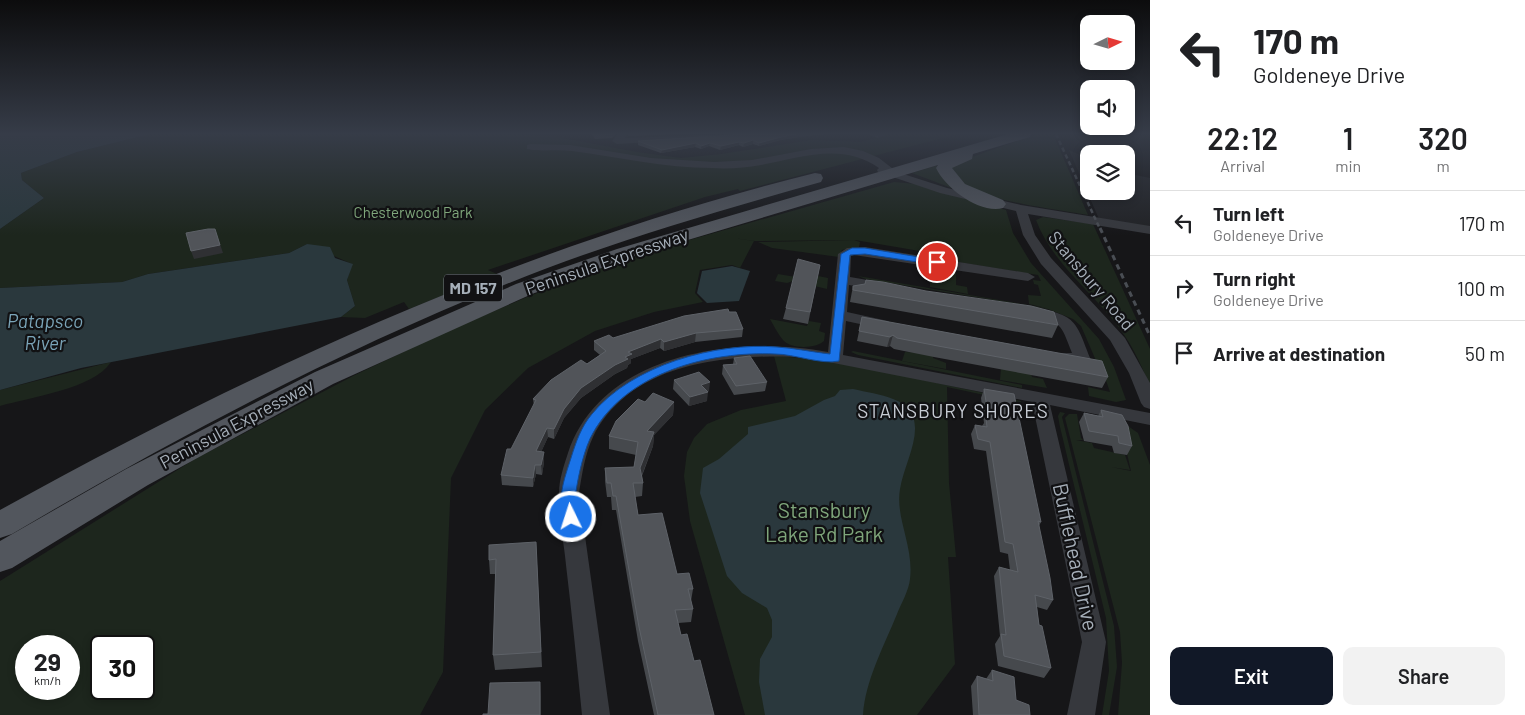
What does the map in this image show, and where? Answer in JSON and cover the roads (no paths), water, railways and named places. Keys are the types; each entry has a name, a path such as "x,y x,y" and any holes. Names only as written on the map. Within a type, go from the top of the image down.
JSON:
{"main road":[{"name":"Peninsula Expressway","path":"0,525 190,418 354,339 475,288 645,228 873,167"},
{"name":"Peninsula Expressway","path":"0,558 137,477 222,431 324,378 429,330 524,289 874,167"},
{"path":"945,167 946,175 959,187 970,194 997,204"}],"street":[{"path":"882,167 944,191 997,204 1150,230"},
{"name":"Stansbury Road","path":"1021,209 1029,235 1046,261 1117,338 1137,373 1150,403"},
{"path":"835,358 845,254 860,251 1028,277"},
{"path":"843,280 896,288"},
{"path":"1023,310 1053,315 1069,324 1083,360 1050,354"},
{"path":"838,316 902,327"},
{"path":"596,715 569,494 572,472 585,435 596,417 611,400 631,386 674,364 697,358 745,350 776,350 835,358 1150,419"},
{"name":"Bufflehead Drive","path":"1040,399 1094,642 1080,715"}],"water":[{"path":"0,167 36,167 21,173 22,180 44,198 0,229"},
{"name":"Patapsco River","path":"307,244 330,247 335,258 353,264 347,280 355,306 341,317 81,368 0,390 0,288 122,282 148,274 289,253"},
{"path":"732,266 750,271 739,301 707,303 697,293 702,271"},
{"name":"Stansbury Lake Rd Park","path":"853,389 893,399 906,406 913,415 915,426 914,438 900,489 899,500 911,567 909,583 905,597 871,677 863,715 765,715 759,682 760,659 772,637 772,620 767,608 742,593 727,576 700,493 703,468 719,459 748,434 748,427 795,416 835,396 840,390"}],"railway":[{"path":"1071,167 1100,229"},
{"path":"1100,228 1150,336"}],"district":[{"name":"STANSBURY SHORES","path":"953,411"}],"park label":[{"name":"Chesterwood Park","path":"413,213"}]}
